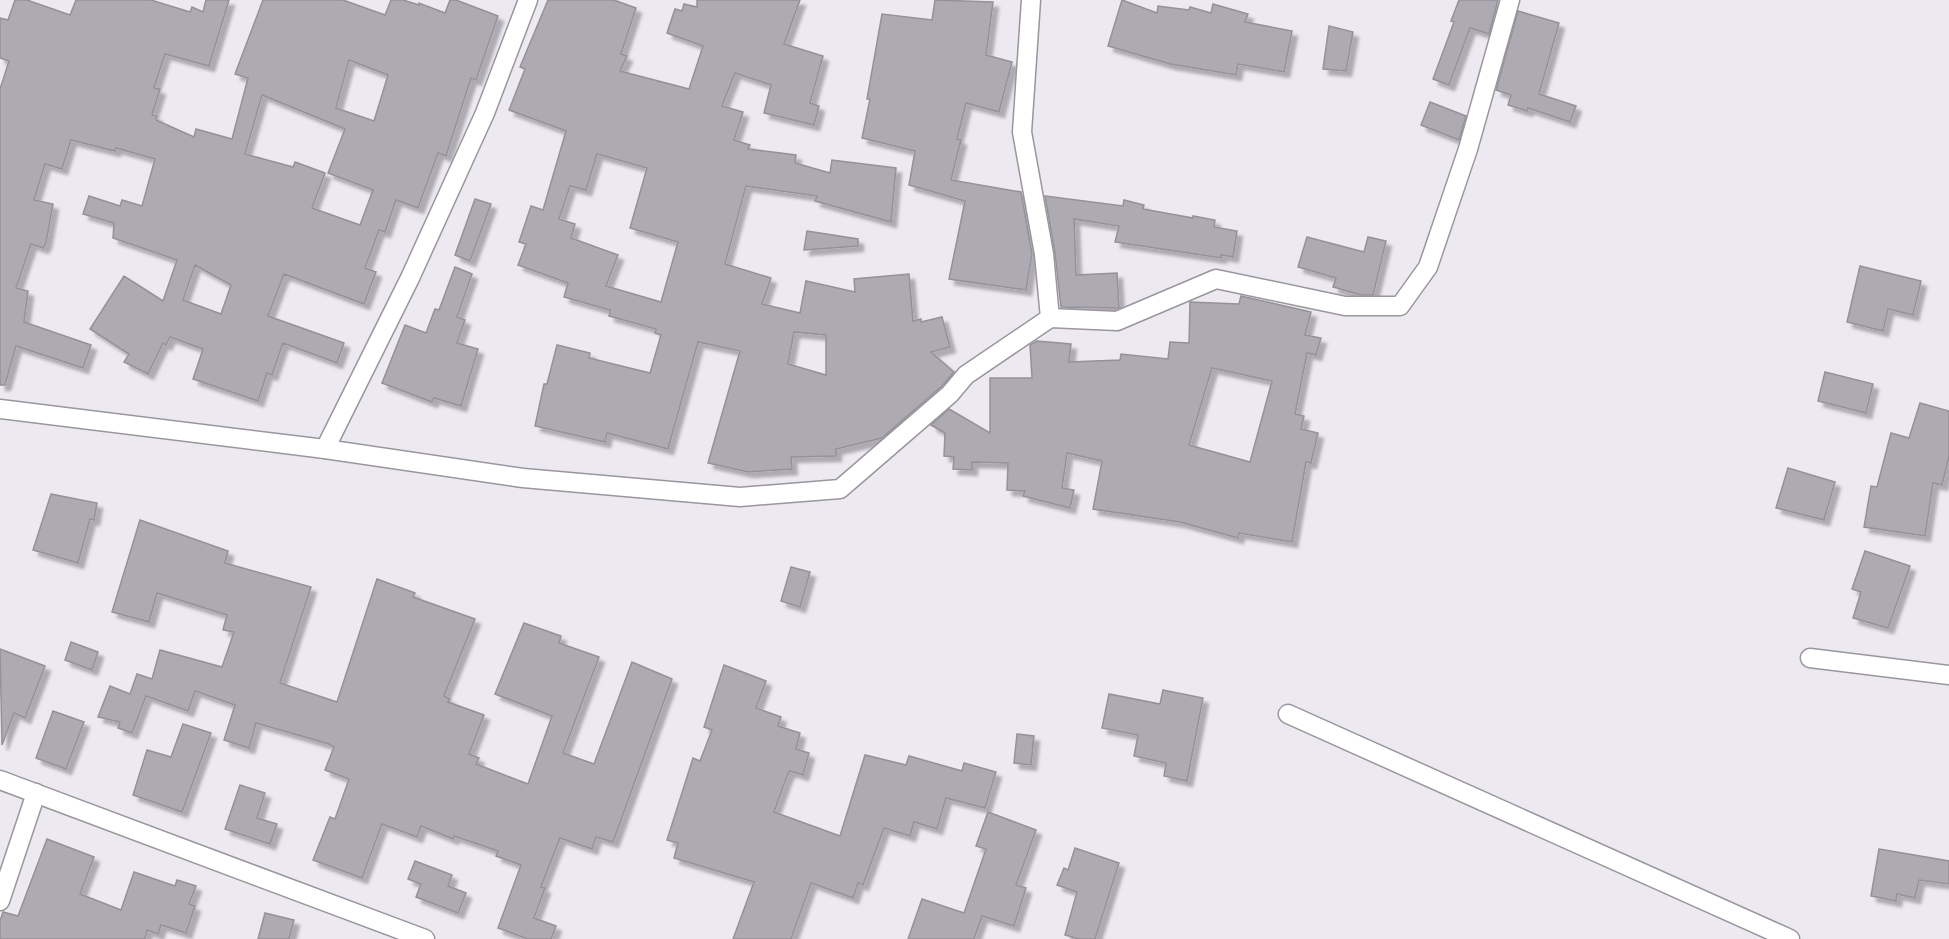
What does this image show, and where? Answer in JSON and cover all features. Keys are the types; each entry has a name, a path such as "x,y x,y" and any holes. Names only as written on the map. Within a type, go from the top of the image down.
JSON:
{"street":[{"path":"325,449 410,278 486,113 528,0"},
{"path":"1031,0 1022,132 1042,243 1050,318"},
{"path":"0,409 325,449 524,478 740,497 840,489 950,394 966,375 1050,318 1117,321 1216,279 1345,306 1400,306 1428,267 1468,149 1510,0"},
{"path":"1810,658 1949,675"},
{"path":"1288,714 1790,939"},
{"path":"0,780 424,939"},
{"path":"0,901 36,793"}],"building":[{"path":"15,0 27,0 70,15 76,0 151,0 190,12 192,7 203,12 206,0 229,0 209,66 165,54 154,88 160,89 152,115 157,116 156,120 194,137 196,129 232,139 248,78 235,74 263,0 343,0 385,15 391,0 403,0 419,5 419,3 445,13 450,0 456,0 498,16 476,80 471,78 446,156 438,153 418,208 396,200 385,232 379,230 365,268 376,272 364,304 284,274 268,316 344,343 337,363 283,343 272,375 267,373 258,401 193,379 203,349 170,337 166,345 163,343 148,374 124,362 129,354 90,329 124,276 163,301 177,260 113,238 114,223 83,214 89,196 120,206 122,200 142,206 155,159 116,148 115,151 71,140 62,169 45,164 34,200 53,204 46,243 43,248 31,244 16,288 28,291 24,322 91,345 83,368 16,346 5,385 0,385 0,89 9,61 0,58 0,18 8,20","holes":["349,60 388,75 374,121 336,108","262,95 345,129 328,173 373,190 360,225 312,208 325,173 295,162 293,167 245,154","195,265 231,285 221,314 183,300"]},
{"path":"548,0 614,0 636,8 621,54 627,56 620,71 689,89 703,46 667,33 675,9 682,11 684,4 697,7 697,0 800,0 784,44 823,56 810,103 819,106 814,125 764,113 771,85 735,73 722,106 743,112 734,140 750,145 748,149 796,155 795,163 830,173 832,160 896,168 891,222 815,201 817,196 746,186 725,264 771,278 762,304 800,313 806,281 855,292 854,279 909,274 913,321 921,319 921,322 942,317 950,347 931,352 954,372 942,386 882,438 836,449 836,456 791,457 792,469 748,472 708,463 740,351 698,342 668,449 607,433 605,442 535,426 544,384 547,384 557,345 590,353 589,358 650,373 661,335 655,333 656,329 609,316 610,310 564,297 568,283 518,265 526,244 519,242 531,206 543,210 566,131 509,110 525,69 520,67","holes":["597,154 647,168 630,228 678,242 661,302 606,286 618,255 571,238 575,224 559,219 570,186 586,190","794,332 826,335 826,375 788,364"]},
{"path":"935,0 993,2 986,55 1012,62 999,112 966,103 957,139 961,140 951,180 1021,192 1032,254 1026,290 949,279 965,201 909,185 915,151 862,138 882,14 932,20"},
{"path":"1122,0 1157,13 1158,6 1189,10 1190,7 1211,13 1213,4 1248,14 1245,22 1292,31 1284,72 1238,64 1236,75 1170,64 1108,46"},
{"path":"1459,0 1498,0 1489,34 1470,28 1449,85 1433,79 1454,22 1451,21"},
{"path":"1518,11 1559,23 1539,94 1576,106 1570,122 1528,108 1527,111 1508,105 1511,95 1496,90"},
{"path":"1329,26 1353,32 1346,71 1323,69"},
{"path":"1430,102 1466,116 1459,140 1421,125"},
{"path":"1045,196 1123,206 1124,200 1144,205 1143,209 1215,220 1214,227 1237,231 1233,257 1221,255 1221,258 1115,242 1119,226 1074,219 1076,275 1117,273 1119,308 1061,307"},
{"path":"475,199 491,204 470,261 455,255"},
{"path":"807,231 858,239 858,246 804,250"},
{"path":"1307,237 1364,252 1368,237 1386,241 1373,295 1361,295 1333,287 1336,278 1298,267"},
{"path":"1860,266 1921,281 1913,315 1888,309 1883,331 1847,322"},
{"path":"455,267 472,274 457,317 465,320 457,343 478,349 461,406 434,398 432,402 382,383 405,325 426,333 435,309 439,310"},
{"path":"1241,296 1311,312 1305,335 1321,338 1316,355 1307,353 1295,414 1304,416 1301,429 1318,433 1311,463 1306,462 1292,542 1239,533 1238,538 1180,522 1093,509 1102,461 1067,453 1062,488 1074,490 1070,508 1023,496 1025,491 1007,490 1008,463 972,462 972,470 953,469 954,457 944,456 945,433 931,425 949,409 990,433 990,378 1032,378 1030,345 1037,341 1071,344 1069,362 1120,360 1121,354 1168,359 1170,342 1189,343 1190,302 1239,304","holes":["1212,368 1272,381 1250,462 1189,445"]},
{"path":"1825,372 1873,384 1866,413 1818,401"},
{"path":"1920,403 1949,411 1949,457 1942,485 1933,483 1925,536 1864,527 1871,486 1877,487 1891,433 1909,438"},
{"path":"1788,468 1835,482 1824,520 1776,508"},
{"path":"51,494 97,503 94,520 90,519 78,563 33,550"},
{"path":"140,520 228,551 225,563 311,587 280,683 337,702 377,579 415,593 413,597 475,619 444,696 450,699 448,702 484,715 469,754 479,758 476,764 528,784 552,716 495,694 524,623 561,636 559,643 599,657 563,753 594,764 632,662 672,679 613,842 596,837 592,849 560,838 541,887 545,888 534,918 556,926 551,939 528,939 498,928 521,865 496,856 498,851 454,836 453,839 421,826 417,837 382,824 362,878 313,860 330,817 335,819 349,779 325,770 334,747 329,744 256,723 249,748 224,740 235,705 195,691 188,711 146,696 132,733 118,728 120,722 98,717 110,686 130,694 137,674 152,679 160,650 222,667 234,632 223,630 227,615 157,593 149,622 112,612"},
{"path":"1865,551 1910,566 1888,628 1853,618 1861,592 1852,589"},
{"path":"791,567 810,572 800,607 781,601"},
{"path":"71,642 98,652 92,670 65,660"},
{"path":"0,649 45,666 25,718 14,713 2,745"},
{"path":"724,665 766,681 756,708 781,717 778,726 800,733 796,749 809,753 803,775 790,771 787,776 774,812 840,836 865,755 906,765 909,756 962,771 964,763 996,772 985,808 946,798 937,829 914,822 910,836 884,828 863,885 858,883 853,898 811,883 791,939 733,939 754,882 674,858 678,843 667,840 693,758 700,761 712,730 704,727"},
{"path":"1163,690 1203,698 1187,781 1164,776 1166,763 1134,756 1138,735 1102,728 1109,694 1160,704"},
{"path":"53,711 84,722 66,769 36,758"},
{"path":"183,724 211,733 182,812 133,795 147,750 171,757"},
{"path":"1017,734 1034,736 1031,765 1014,763"},
{"path":"240,785 265,793 257,818 277,824 270,844 225,829"},
{"path":"988,812 1036,830 1016,885 1026,888 1014,926 982,916 974,939 908,939 922,899 964,913 986,849 976,846"},
{"path":"47,839 94,857 80,894 121,910 134,872 175,886 177,880 196,886 189,904 195,906 186,933 161,925 158,934 147,930 145,939 0,939 0,921 3,912 18,916"},
{"path":"1075,848 1119,863 1095,939 1079,939 1065,935 1077,892 1057,885 1064,868 1068,870"},
{"path":"1879,849 1949,861 1949,884 1919,880 1915,898 1897,894 1896,901 1871,896"},
{"path":"415,861 452,875 448,886 466,893 458,913 416,897 421,884 408,879"},
{"path":"265,913 294,920 289,939 258,939"}]}
